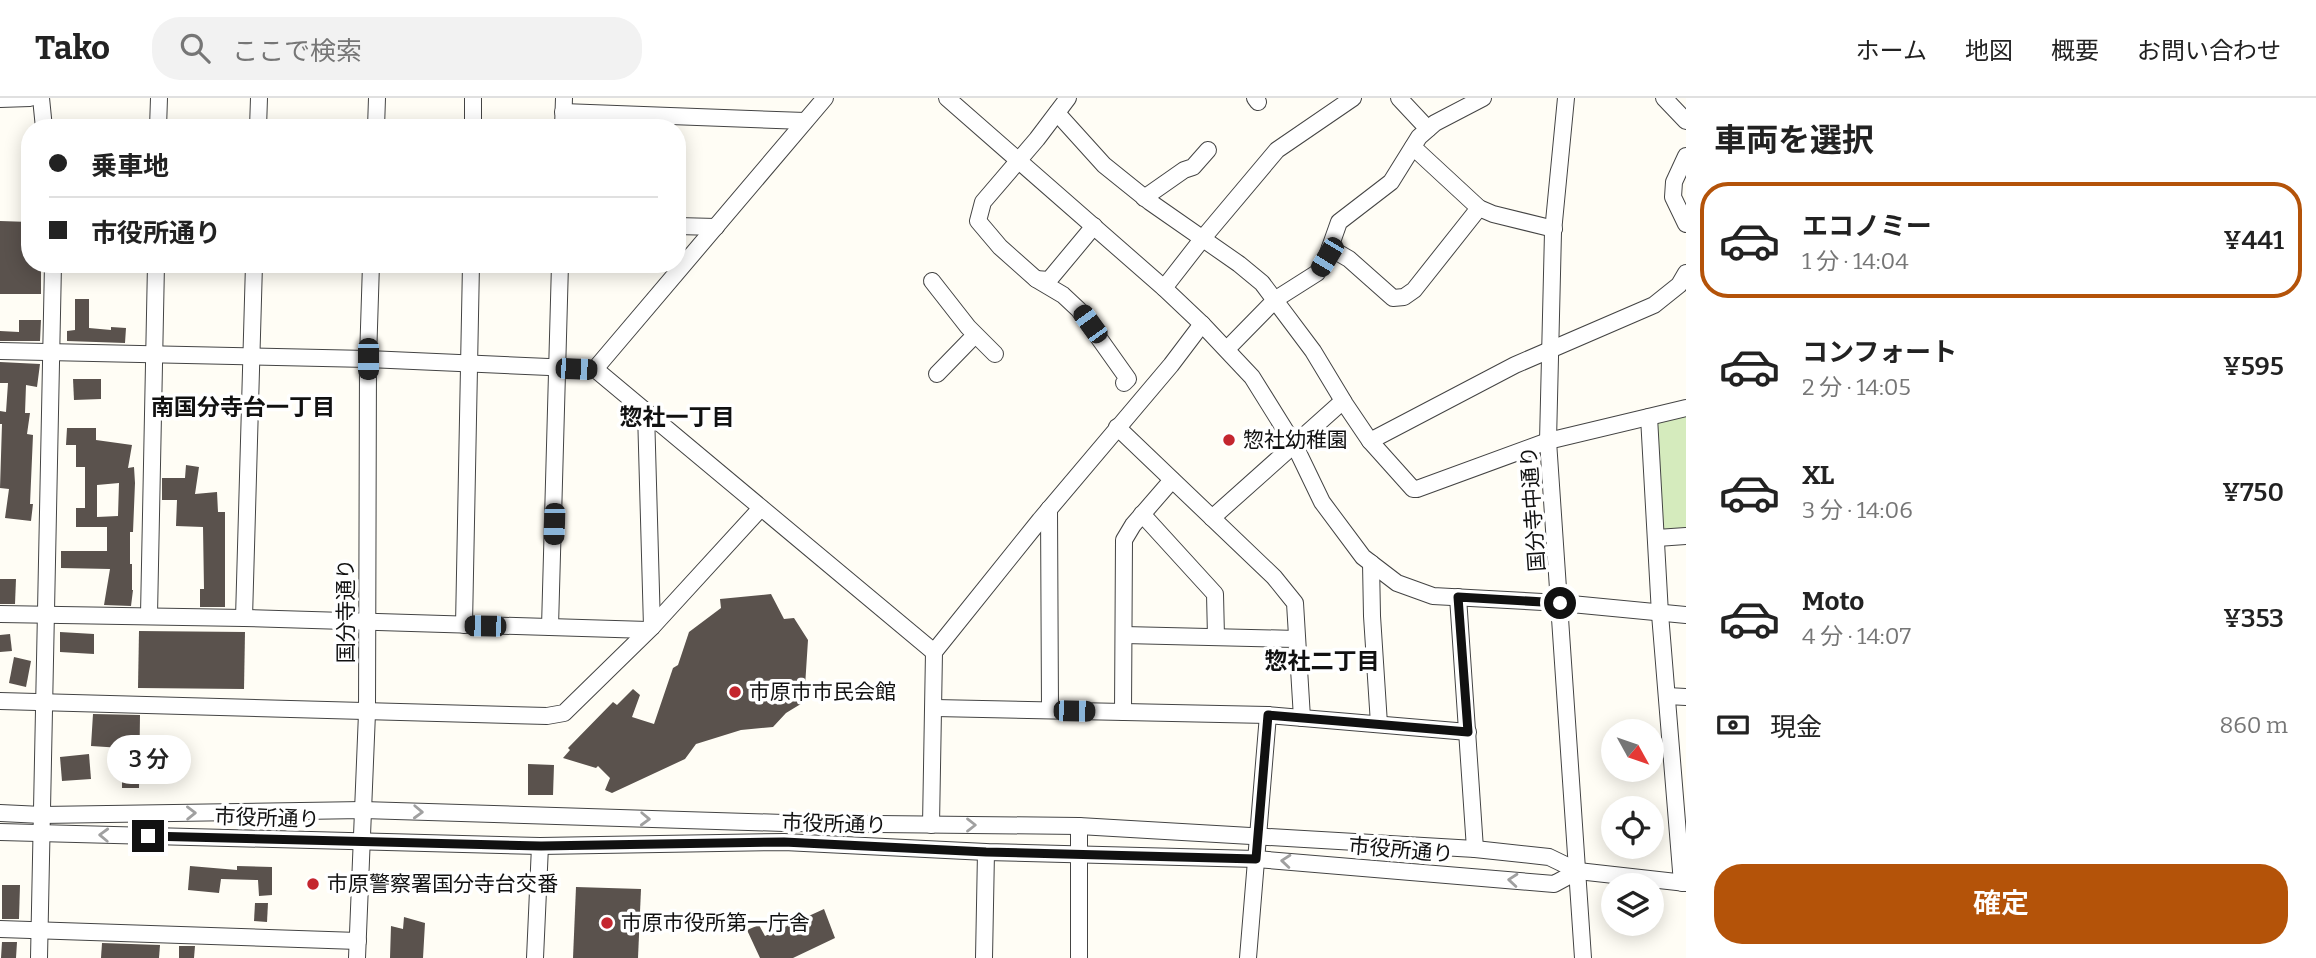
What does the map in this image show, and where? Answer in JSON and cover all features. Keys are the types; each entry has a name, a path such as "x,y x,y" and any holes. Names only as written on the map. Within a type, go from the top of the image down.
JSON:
{"street":[{"path":"0,99 30,98"},
{"path":"41,98 43,119"},
{"path":"158,119 159,98"},
{"path":"258,119 259,98"},
{"path":"376,119 377,98"},
{"path":"473,98 473,119"},
{"path":"686,262 825,98"},
{"path":"947,98 1164,288 1227,349 1252,377 1295,446 1322,502 1363,557 1397,583 1433,596 1560,603 1686,615"},
{"path":"1068,98 983,202 978,221 1000,247 1036,279 1063,295 1079,310 1128,380 1124,383"},
{"path":"1164,288 1277,150 1352,98"},
{"path":"1399,98 1428,129"},
{"path":"1227,349 1276,299 1306,283 1317,273 1339,222 1391,182 1419,137 1428,129 1483,98"},
{"name":"国分寺中通り","path":"1566,98 1554,229 1548,441 1583,958"},
{"path":"1664,98 1686,121"},
{"path":"563,113 805,121"},
{"path":"1056,113 1104,165 1144,198 1262,283 1313,351 1370,441 1410,487 1417,489 1548,441 1686,408"},
{"path":"1413,147 1479,208 1554,229"},
{"path":"1144,198 1184,170 1193,167 1208,150"},
{"path":"1686,156 1674,182 1673,197 1686,224"},
{"path":"1330,248 1349,259 1393,298 1404,297 1414,290 1479,208"},
{"path":"686,226 716,227"},
{"path":"1036,279 1049,280 1094,226"},
{"path":"39,958 53,273"},
{"path":"149,615 156,273"},
{"path":"244,618 254,273"},
{"name":"国分寺通り","path":"357,958 367,713 371,273"},
{"path":"464,625 471,273"},
{"path":"550,628 560,273"},
{"path":"595,369 677,273"},
{"path":"1370,441 1550,348 1654,306 1679,285 1686,273"},
{"path":"933,281 975,335 995,354"},
{"path":"931,825 934,652 1202,324"},
{"path":"937,374 975,335"},
{"path":"0,351 368,359 595,369 934,652"},
{"path":"1212,518 1343,401"},
{"path":"646,412 650,628"},
{"path":"1649,417 1667,696 1681,783 1684,883"},
{"path":"1117,427 1274,578 1295,603 1302,718"},
{"path":"1123,712 1124,540 1142,514 1172,480"},
{"path":"0,701 367,713 547,716 564,713 650,628 761,508"},
{"path":"1049,509 1050,710"},
{"path":"1142,514 1215,594 1216,637"},
{"path":"1657,538 1686,536"},
{"path":"1371,563 1379,724"},
{"path":"1458,597 1475,849"},
{"path":"0,614 149,615 550,628 650,628"},
{"path":"1124,635 1297,639"},
{"path":"1667,696 1686,697"},
{"path":"935,708 1268,715 1468,732"},
{"path":"1248,958 1268,715"},
{"name":"市役所通り","path":"0,813 42,815 363,810 931,825 1079,826 1475,849 1549,857 1578,871 1684,883"},
{"path":"1079,826 1079,958"},
{"name":"市役所通り","path":"0,832 541,846 784,842 986,852 1256,859 1554,884 1578,871"},
{"path":"535,958 541,846"},
{"path":"984,958 986,852"},
{"path":"0,929 358,941"}],"green space":[{"path":"1686,412 1686,532 1662,531 1655,423"}],"building":[{"path":"0,221 21,222 21,273 41,273 41,294 0,294"},
{"path":"75,299 89,299 89,328 126,328 125,343 67,341 67,331 75,330"},
{"path":"19,320 41,320 40,341 0,341 0,331 19,332"},
{"path":"0,362 40,364 37,387 26,385 25,413 30,413 27,434 33,435 31,521 5,518 9,489 0,488 0,411 6,412 8,383 0,383"},
{"path":"73,379 101,379 101,399 74,400"},
{"path":"67,428 96,428 96,440 132,445 128,468 134,467 135,483 133,532 130,532 133,590 131,606 104,605 110,569 61,568 61,551 107,551 107,527 76,527 76,508 85,508 85,467 76,467 76,445 66,445","holes":["119,483 118,516 97,517 97,485"]},
{"path":"186,465 199,467 195,494 217,492 218,512 225,512 225,607 200,607 200,589 204,589 203,527 176,526 177,500 162,500 162,478 185,478"},
{"path":"0,579 16,579 15,604 0,604"},
{"name":"市原市市民会館","path":"771,594 784,619 794,618 808,640 804,702 786,713 773,727 741,730 696,744 685,759 612,793 605,790 610,778 598,766 596,768 563,758 570,750 568,748 613,702 617,705 633,689 640,695 632,717 654,724 673,668 678,665 689,632 721,608 720,599"},
{"path":"139,631 245,632 244,689 138,688"},
{"path":"60,632 94,634 94,654 60,652"},
{"path":"10,634 12,651 0,652 0,635"},
{"path":"14,657 31,661 26,687 9,683"},
{"path":"93,714 140,715 139,788 122,788 122,748 91,746"},
{"path":"89,754 91,779 62,781 60,757"},
{"path":"528,764 554,765 553,795 528,795"},
{"path":"190,866 237,870 237,866 272,867 272,895 259,896 258,880 221,879 219,893 188,890"},
{"path":"2,885 20,885 19,919 2,919"},
{"name":"市原市役所第一庁舎","path":"576,887 641,889 638,958 573,958"},
{"path":"255,903 268,903 267,922 254,921"},
{"path":"824,909 835,938 793,958 760,958 747,930 759,925 765,936"},
{"path":"404,917 425,923 423,958 390,958 391,926 403,929"},
{"path":"2,942 17,942 16,958 1,958"},
{"path":"102,943 160,945 159,958 101,958"},
{"path":"179,946 195,946 194,958 179,958"}],"place":[{"name":"惣社幼稚園","path":"1229,440"},
{"name":"市原市市民会館","path":"735,692"},
{"name":"市原警察署国分寺台交番","path":"313,884"},
{"name":"市原市役所第一庁舎","path":"607,923"}],"district":[{"name":"南国分寺台一丁目","path":"243,407"},
{"name":"惣社一丁目","path":"677,417"},
{"name":"惣社二丁目","path":"1322,661"}],"route":[{"path":"148,836 541,846 784,842 986,852 1256,859 1268,715 1468,732 1458,597 1560,603"}]}
